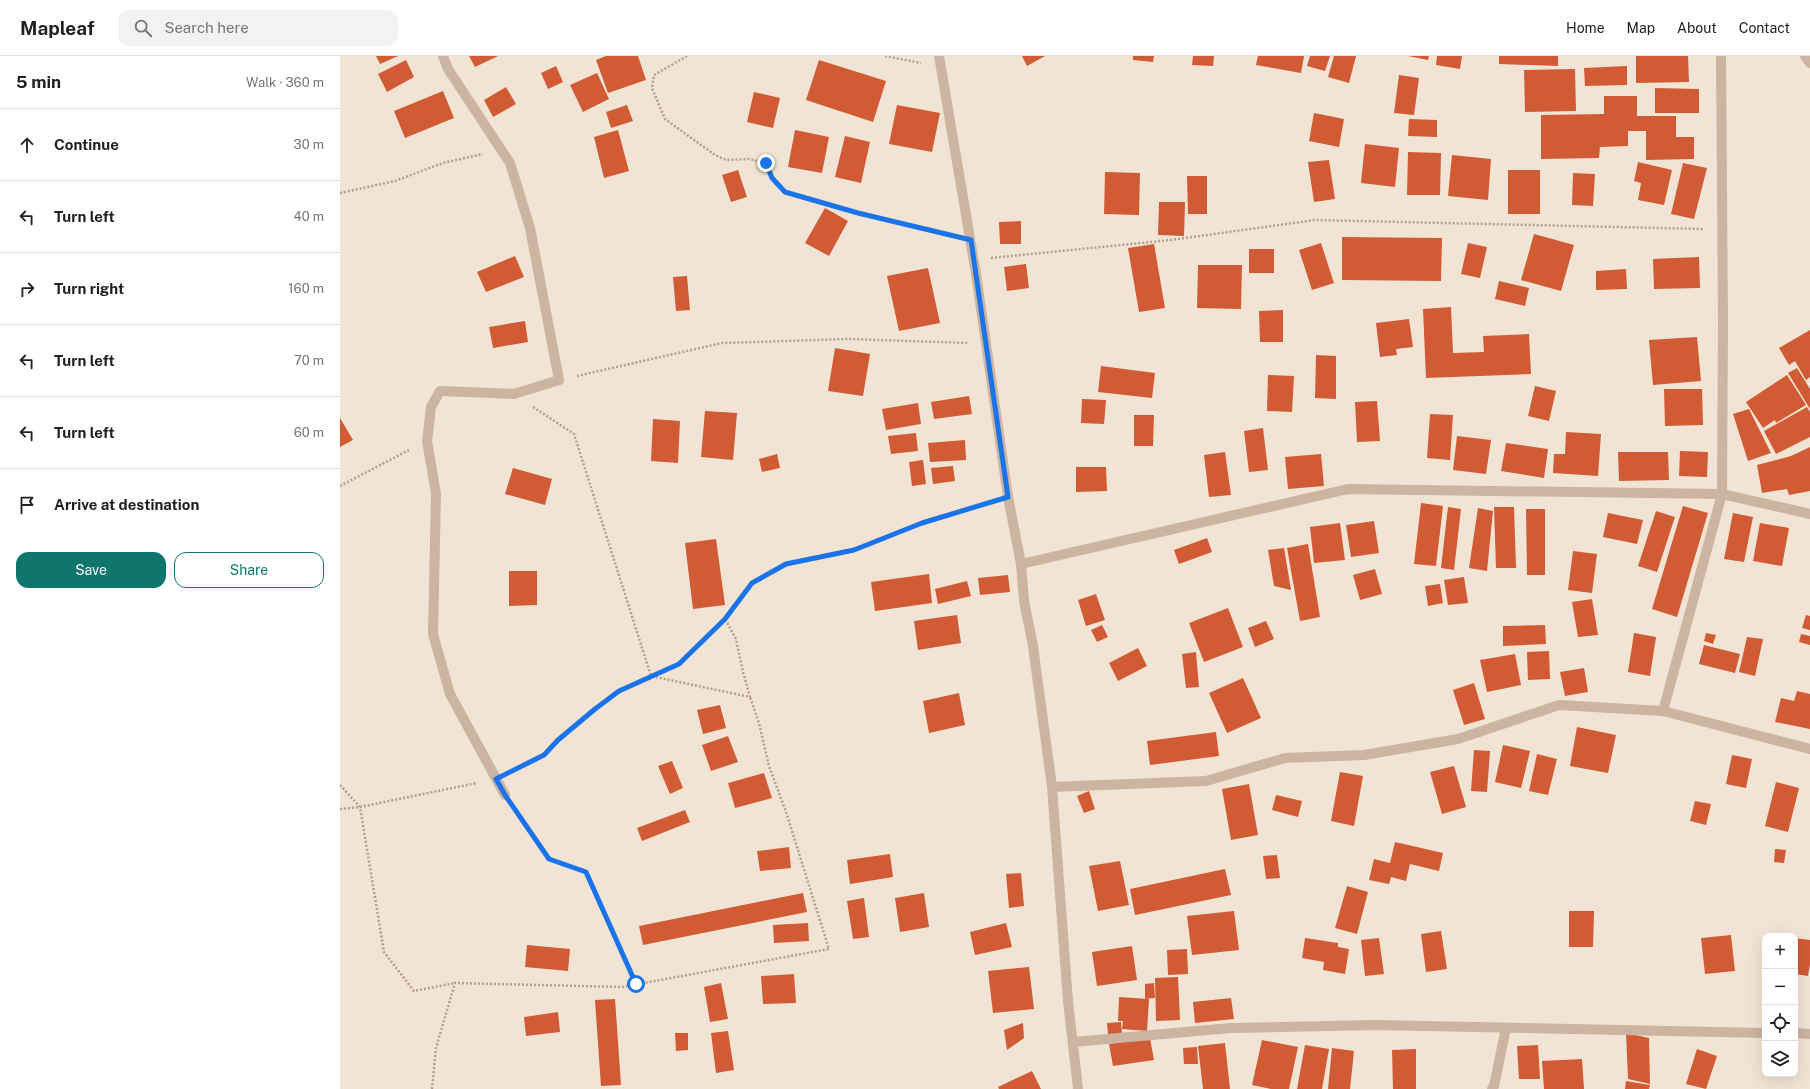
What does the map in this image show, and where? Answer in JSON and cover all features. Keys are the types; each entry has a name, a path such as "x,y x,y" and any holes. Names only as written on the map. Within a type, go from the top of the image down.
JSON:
{"street":[{"path":"443,56 448,69 510,163 530,228 559,380 514,394 440,391 431,407 428,440 436,494 433,634 450,694 505,795"},
{"path":"1663,711 1722,494 1721,56"},
{"path":"1805,56 1810,63"},
{"path":"940,61 971,240 1008,497 1021,564 1024,601 1032,646 1052,787 1068,1001 1078,1089"},
{"path":"1021,564 1348,488 1722,494 1810,514"},
{"path":"1052,787 1206,781 1285,758 1364,755 1458,739 1559,705 1663,711 1810,749"},
{"path":"1073,1042 1231,1028 1374,1025 1762,1033"},
{"path":"1492,1089 1494,1086 1506,1028"},
{"path":"1798,1033 1810,1034"}],"path":[{"path":"687,56 654,75 652,88 665,119 715,155 726,160 749,159 766,163 772,178 785,192 858,213 971,240"},
{"path":"885,56 940,61"},
{"path":"340,193 395,181 443,163 501,149"},
{"path":"974,260 1171,240 1314,220 1722,230"},
{"path":"559,380 722,343 848,339 986,344"},
{"path":"514,394 574,434 651,676"},
{"path":"340,486 428,440"},
{"path":"340,809 360,807 496,779 544,755 558,740 619,691 679,664 725,619 752,583 786,564 854,550 922,523 1008,497"},
{"path":"340,785 360,807 384,952 414,991 455,984 622,987 829,949 786,812 769,766 759,723 743,672 736,639 725,619"},
{"path":"651,676 750,697"},
{"path":"505,795 549,859 586,872 636,984"},
{"path":"432,1089 436,1048 455,984"}],"building":[{"path":"376,56 398,56 380,64"},
{"path":"469,56 498,56 475,67"},
{"path":"606,56 638,56 646,80 608,93 596,60"},
{"path":"1022,56 1045,56 1027,66"},
{"path":"1133,56 1154,56 1153,62 1133,60"},
{"path":"1193,56 1214,56 1213,66 1192,65"},
{"path":"1258,56 1304,56 1301,73 1256,65"},
{"path":"1310,56 1330,56 1325,71 1307,66"},
{"path":"1334,56 1356,56 1349,83 1328,77"},
{"path":"1408,56 1429,56 1428,60"},
{"path":"1437,56 1462,56 1460,69 1436,65"},
{"path":"1499,56 1558,56 1558,66 1499,64"},
{"path":"1636,56 1688,56 1689,82 1636,83"},
{"path":"406,60 414,77 387,92 378,74"},
{"path":"819,60 886,81 873,122 806,100"},
{"path":"556,66 563,82 548,89 541,73"},
{"path":"1627,66 1627,85 1585,86 1584,68"},
{"path":"1575,69 1576,111 1525,112 1524,70"},
{"path":"597,73 609,99 583,112 570,85"},
{"path":"1399,75 1419,78 1414,115 1394,113"},
{"path":"506,87 516,104 493,117 484,100"},
{"path":"1655,88 1699,89 1699,113 1655,113"},
{"path":"443,91 454,118 405,138 394,111"},
{"path":"754,92 780,98 773,128 747,122"},
{"path":"1604,96 1637,96 1637,116 1676,116 1676,137 1694,137 1694,159 1646,160 1646,131 1628,131 1628,146 1600,147 1599,158 1541,159 1541,115 1604,114"},
{"path":"627,105 633,121 611,128 606,112"},
{"path":"897,105 940,113 932,152 889,144"},
{"path":"1314,113 1344,119 1339,147 1309,141"},
{"path":"1409,119 1437,120 1437,137 1408,136"},
{"path":"618,130 629,171 604,178 594,137"},
{"path":"795,130 829,137 822,173 788,167"},
{"path":"845,136 870,142 861,183 835,177"},
{"path":"1365,144 1399,148 1395,187 1361,183"},
{"path":"1408,152 1441,153 1440,195 1407,195"},
{"path":"1452,155 1491,159 1488,200 1448,196"},
{"path":"1329,160 1335,199 1314,202 1308,162"},
{"path":"1638,162 1672,170 1664,205 1638,200 1641,183 1634,181"},
{"path":"1683,163 1707,168 1694,219 1671,214"},
{"path":"738,170 747,197 731,202 722,175"},
{"path":"1508,170 1540,170 1540,214 1508,214"},
{"path":"1105,172 1140,173 1139,215 1104,214"},
{"path":"1573,173 1595,174 1593,206 1572,205"},
{"path":"1187,176 1207,176 1207,214 1188,214"},
{"path":"1159,202 1185,202 1184,236 1158,235"},
{"path":"825,208 848,221 829,256 805,243"},
{"path":"1021,221 1021,244 1000,244 999,222"},
{"path":"1534,234 1574,245 1561,291 1521,280"},
{"path":"1342,237 1442,238 1441,281 1342,280"},
{"path":"1321,243 1334,283 1312,290 1299,250"},
{"path":"1468,243 1487,247 1480,278 1461,274"},
{"path":"1154,244 1165,308 1139,312 1128,248"},
{"path":"1249,249 1274,249 1274,273 1249,273"},
{"path":"515,256 524,277 486,292 477,272"},
{"path":"1699,257 1700,288 1654,289 1653,259"},
{"path":"1026,264 1029,288 1007,291 1004,267"},
{"path":"1198,265 1242,265 1241,309 1197,308"},
{"path":"928,268 940,323 899,331 887,276"},
{"path":"1626,269 1627,289 1596,290 1596,271"},
{"path":"687,276 690,310 676,311 673,277"},
{"path":"1499,281 1529,288 1525,306 1495,299"},
{"path":"1451,307 1453,353 1484,352 1483,336 1529,334 1531,374 1426,378 1423,309"},
{"path":"1283,310 1283,342 1260,342 1259,311"},
{"path":"1409,319 1413,347 1396,349 1397,355 1380,357 1376,323"},
{"path":"525,321 528,342 493,348 489,327"},
{"path":"1810,330 1810,377 1806,380 1795,361 1789,365 1779,348"},
{"path":"1697,337 1701,381 1653,385 1649,340"},
{"path":"835,348 870,354 863,396 828,391"},
{"path":"1316,355 1336,356 1336,399 1315,398"},
{"path":"1101,366 1155,373 1152,398 1098,392"},
{"path":"1797,368 1810,389 1810,409 1788,373"},
{"path":"1268,375 1294,376 1292,412 1267,411"},
{"path":"1787,375 1806,405 1776,423 1775,420 1763,428 1746,402"},
{"path":"1535,386 1556,391 1549,421 1528,416"},
{"path":"1664,389 1702,389 1703,425 1665,426"},
{"path":"969,396 972,414 934,419 931,402"},
{"path":"1082,399 1106,400 1104,424 1081,423"},
{"path":"1377,401 1380,441 1357,442 1355,402"},
{"path":"918,403 921,424 886,430 882,409"},
{"path":"1807,407 1810,412 1810,437 1776,454 1764,431"},
{"path":"1749,409 1771,453 1748,461 1733,414"},
{"path":"705,411 737,413 733,460 701,457"},
{"path":"1430,414 1453,415 1450,460 1427,458"},
{"path":"1134,415 1154,415 1153,446 1134,446"},
{"path":"340,418 353,440 340,447"},
{"path":"653,419 680,421 678,463 651,461"},
{"path":"1263,428 1268,470 1249,472 1244,431"},
{"path":"1566,432 1601,434 1598,476 1553,473 1554,454 1565,454"},
{"path":"916,433 918,451 891,454 888,436"},
{"path":"1457,436 1491,440 1486,474 1453,470"},
{"path":"965,440 966,460 930,462 928,443"},
{"path":"1506,443 1548,449 1544,478 1501,471"},
{"path":"1810,447 1810,491 1789,495 1787,489 1762,493 1757,465 1791,456"},
{"path":"1680,451 1708,452 1707,477 1679,476"},
{"path":"1225,452 1231,495 1209,497 1204,455"},
{"path":"1618,452 1668,452 1669,480 1619,481"},
{"path":"777,454 780,468 762,472 759,459"},
{"path":"1321,454 1324,486 1288,489 1285,457"},
{"path":"923,460 926,484 912,486 909,462"},
{"path":"953,466 955,481 933,484 931,468"},
{"path":"1076,467 1106,467 1107,491 1076,492"},
{"path":"513,468 552,479 545,505 505,494"},
{"path":"1421,503 1443,506 1436,566 1414,564"},
{"path":"1683,506 1708,513 1677,617 1652,609"},
{"path":"1448,507 1461,509 1454,570 1441,568"},
{"path":"1494,507 1514,507 1516,568 1496,568"},
{"path":"1478,508 1493,511 1487,571 1469,568"},
{"path":"1526,509 1545,509 1545,575 1527,575"},
{"path":"1656,511 1675,517 1657,572 1638,566"},
{"path":"1608,513 1643,520 1637,544 1603,537"},
{"path":"1733,513 1753,517 1744,562 1724,559"},
{"path":"1374,521 1379,553 1351,557 1346,525"},
{"path":"1340,523 1345,560 1314,563 1310,527"},
{"path":"1760,523 1789,528 1782,566 1753,561"},
{"path":"1207,538 1212,552 1179,564 1174,550"},
{"path":"716,539 725,605 693,609 685,543"},
{"path":"1308,544 1320,617 1300,621 1287,548"},
{"path":"1284,548 1291,590 1274,586 1268,550"},
{"path":"1573,551 1597,554 1592,593 1568,590"},
{"path":"1375,569 1382,594 1360,600 1353,575"},
{"path":"509,571 537,571 537,605 509,606"},
{"path":"929,574 932,603 875,611 871,582"},
{"path":"1008,575 1010,592 980,595 978,578"},
{"path":"1464,577 1468,603 1448,605 1444,580"},
{"path":"967,581 971,596 938,604 935,589"},
{"path":"1440,584 1443,603 1428,606 1425,586"},
{"path":"1096,594 1105,620 1086,626 1078,600"},
{"path":"1592,599 1598,635 1578,637 1572,602"},
{"path":"1228,608 1243,647 1204,662 1189,623"},
{"path":"957,615 961,643 918,650 914,621"},
{"path":"1806,615 1810,616 1810,630 1802,628"},
{"path":"1266,621 1274,639 1255,647 1248,628"},
{"path":"1102,625 1108,637 1097,642 1091,630"},
{"path":"1545,625 1546,644 1503,646 1503,626"},
{"path":"1634,633 1656,637 1650,676 1628,672"},
{"path":"1706,633 1716,635 1713,644 1704,641"},
{"path":"1801,634 1810,636 1810,645 1799,642"},
{"path":"1747,637 1763,639 1755,676 1739,672"},
{"path":"1704,645 1740,654 1735,673 1699,664"},
{"path":"1138,648 1147,666 1118,681 1109,663"},
{"path":"1549,651 1550,679 1528,680 1527,652"},
{"path":"1196,652 1199,687 1186,688 1182,654"},
{"path":"1515,654 1521,685 1487,692 1480,660"},
{"path":"1584,668 1588,692 1565,696 1560,672"},
{"path":"1243,678 1261,718 1227,733 1209,693"},
{"path":"1474,683 1485,719 1464,725 1453,690"},
{"path":"1797,691 1810,694 1810,729 1775,722 1781,698 1794,701"},
{"path":"959,693 965,725 929,733 923,701"},
{"path":"720,705 726,728 703,734 697,710"},
{"path":"1577,727 1616,735 1608,773 1570,766"},
{"path":"1216,732 1219,756 1150,765 1147,741"},
{"path":"728,736 738,762 711,771 702,745"},
{"path":"1503,745 1530,751 1521,788 1495,782"},
{"path":"1474,750 1490,751 1487,792 1471,791"},
{"path":"1537,754 1557,759 1548,795 1529,791"},
{"path":"1732,755 1752,759 1746,788 1726,784"},
{"path":"672,761 683,788 670,794 658,766"},
{"path":"1454,766 1466,807 1442,814 1430,772"},
{"path":"1340,772 1363,776 1354,826 1331,821"},
{"path":"764,773 772,798 735,808 728,783"},
{"path":"1776,782 1799,788 1788,832 1765,826"},
{"path":"1249,784 1258,835 1231,840 1222,789"},
{"path":"1089,791 1095,809 1084,813 1077,796"},
{"path":"1276,795 1302,801 1298,817 1272,810"},
{"path":"1695,801 1711,804 1706,825 1690,821"},
{"path":"685,810 690,822 642,841 637,828"},
{"path":"1395,842 1443,853 1439,871 1410,864 1406,881 1391,877 1389,884 1369,880 1374,859 1390,863"},
{"path":"789,847 791,868 760,871 757,851"},
{"path":"1775,849 1786,850 1784,863 1774,862"},
{"path":"890,854 893,877 850,884 847,860"},
{"path":"1277,855 1280,878 1266,879 1263,856"},
{"path":"1120,861 1129,905 1098,911 1089,866"},
{"path":"1225,869 1231,895 1135,915 1130,889"},
{"path":"1021,873 1024,906 1009,908 1006,874"},
{"path":"1347,886 1368,892 1357,934 1335,928"},
{"path":"803,893 807,912 643,945 639,926"},
{"path":"924,893 929,927 900,932 895,898"},
{"path":"864,898 869,937 853,939 847,901"},
{"path":"1234,911 1239,950 1192,955 1187,916"},
{"path":"1569,911 1594,911 1593,947 1569,947"},
{"path":"808,923 809,941 774,943 773,925"},
{"path":"1006,923 1012,947 975,955 970,932"},
{"path":"1441,931 1447,969 1426,972 1421,934"},
{"path":"1731,935 1735,971 1705,974 1701,938"},
{"path":"1305,938 1338,943 1338,947 1349,949 1345,974 1323,970 1324,962 1302,958"},
{"path":"1379,938 1384,974 1365,976 1361,940"},
{"path":"1798,938 1810,940 1810,964 1808,976 1798,974"},
{"path":"527,945 570,949 568,971 525,967"},
{"path":"1132,946 1137,980 1097,986 1092,952"},
{"path":"1187,949 1188,974 1168,975 1167,950"},
{"path":"1029,967 1034,1009 993,1013 988,971"},
{"path":"794,974 796,1003 763,1004 761,976"},
{"path":"1178,977 1180,1020 1156,1021 1155,978"},
{"path":"721,983 728,1019 710,1022 704,987"},
{"path":"1154,983 1155,998 1145,999 1145,984"},
{"path":"1119,997 1149,999 1147,1031 1122,1029 1123,1021 1118,1021"},
{"path":"1231,998 1234,1019 1195,1023 1193,1002"},
{"path":"615,999 621,1085 601,1086 595,1000"},
{"path":"558,1012 560,1032 526,1036 524,1017"},
{"path":"1121,1022 1122,1034 1108,1034 1107,1023"},
{"path":"1023,1023 1024,1038 1007,1050 1004,1030"},
{"path":"728,1031 734,1070 716,1073 711,1033"},
{"path":"675,1033 688,1033 688,1050 676,1051"},
{"path":"1626,1033 1649,1038 1650,1084 1628,1079"},
{"path":"1150,1038 1154,1060 1113,1066 1109,1044"},
{"path":"1262,1040 1298,1047 1289,1089 1271,1089 1252,1085"},
{"path":"1225,1043 1230,1089 1203,1089 1198,1046"},
{"path":"1305,1045 1329,1049 1322,1089 1297,1089"},
{"path":"1538,1045 1540,1079 1519,1079 1517,1046"},
{"path":"1197,1047 1198,1064 1184,1064 1183,1048"},
{"path":"1332,1048 1354,1051 1350,1089 1328,1089"},
{"path":"1416,1049 1416,1089 1393,1089 1392,1050"},
{"path":"1697,1049 1717,1056 1706,1089 1686,1084"},
{"path":"1582,1059 1584,1089 1544,1089 1542,1061"},
{"path":"1032,1071 1041,1089 999,1089 998,1087"},
{"path":"1626,1081 1650,1085 1649,1089 1625,1089"}],"route":[{"path":"636,984 586,872 549,859 505,795 496,779 544,755 558,740 619,691 679,664 725,619 752,583 786,564 854,550 922,523 1008,497 971,240 858,213 785,192 772,178 766,163"}]}
